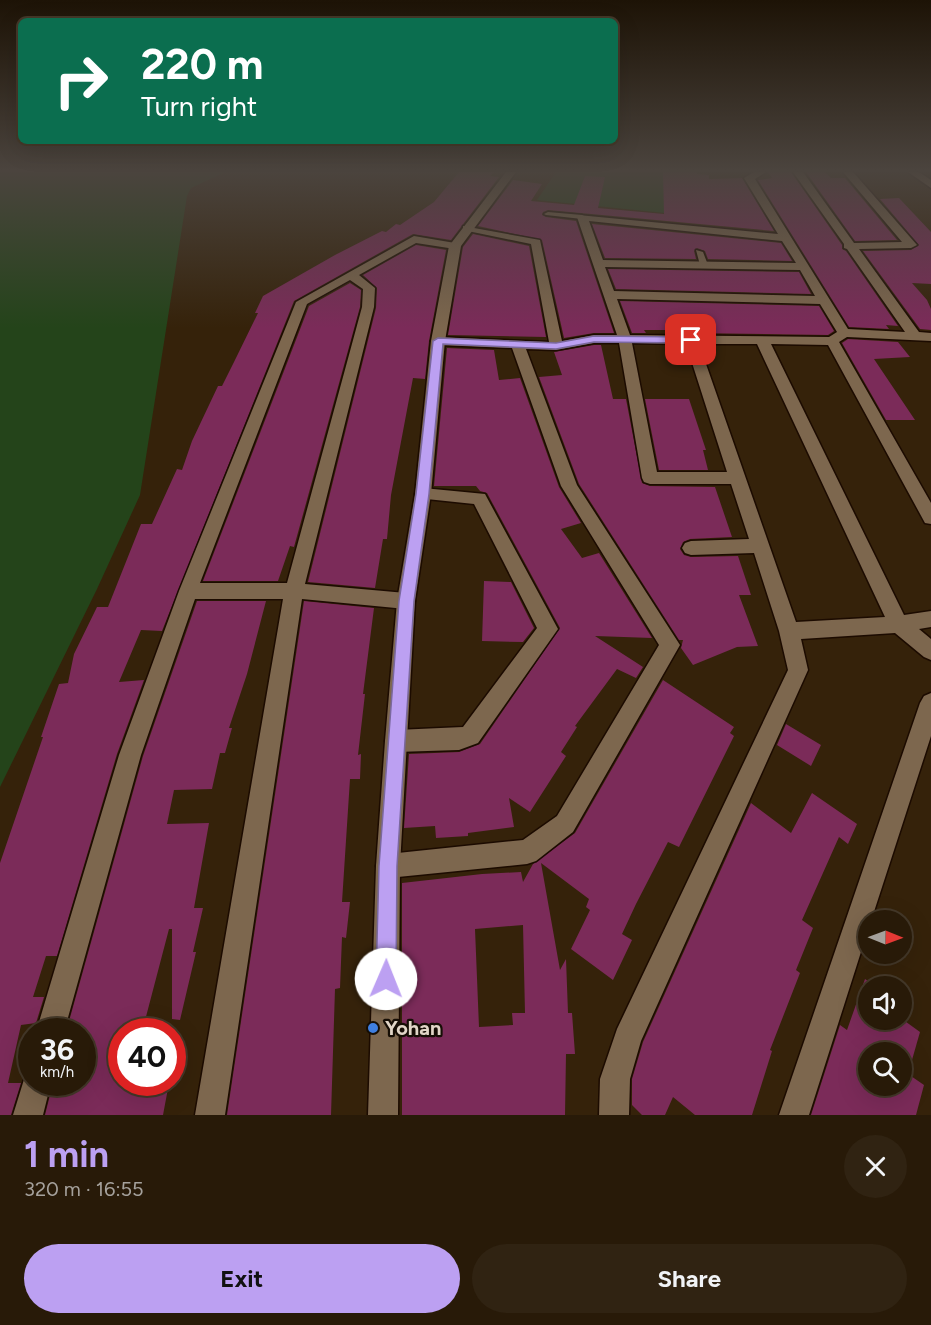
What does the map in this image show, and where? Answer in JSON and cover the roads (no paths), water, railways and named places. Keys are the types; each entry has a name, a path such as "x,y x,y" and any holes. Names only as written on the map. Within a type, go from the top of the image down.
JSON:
{"street":[{"path":"383,1115 388,866 406,601 423,494 438,341 455,246 470,224"},
{"path":"584,224 625,339 650,478 737,478"},
{"path":"650,224 786,238"},
{"path":"777,224 823,300 838,337 931,518"},
{"path":"833,224 914,335"},
{"path":"848,246 911,244 894,224"},
{"path":"467,228 536,242 556,346"},
{"path":"54,1018 130,755 188,591 302,302 414,239 455,246"},
{"path":"598,263 803,267"},
{"path":"210,1115 294,591 368,307 369,288 351,275"},
{"path":"610,295 823,300"},
{"path":"438,341 556,346 594,339 762,340 914,335 931,337"},
{"path":"614,1115 615,1078 627,1040 798,670 789,631 691,340"},
{"path":"762,340 899,624 931,651"},
{"path":"388,866 527,852 565,824 670,645 569,486 540,413 518,345"},
{"path":"396,741 459,739 470,736 548,629 479,498 423,494"},
{"path":"691,548 760,546"},
{"path":"188,591 294,591 406,601"},
{"path":"789,631 899,624 931,619"},
{"path":"794,1115 931,703"},
{"path":"28,1115 33,1096"}],"lane":[{"path":"699,252 704,265"}],"place":[{"name":"Yohan","path":"373,1028"}]}
